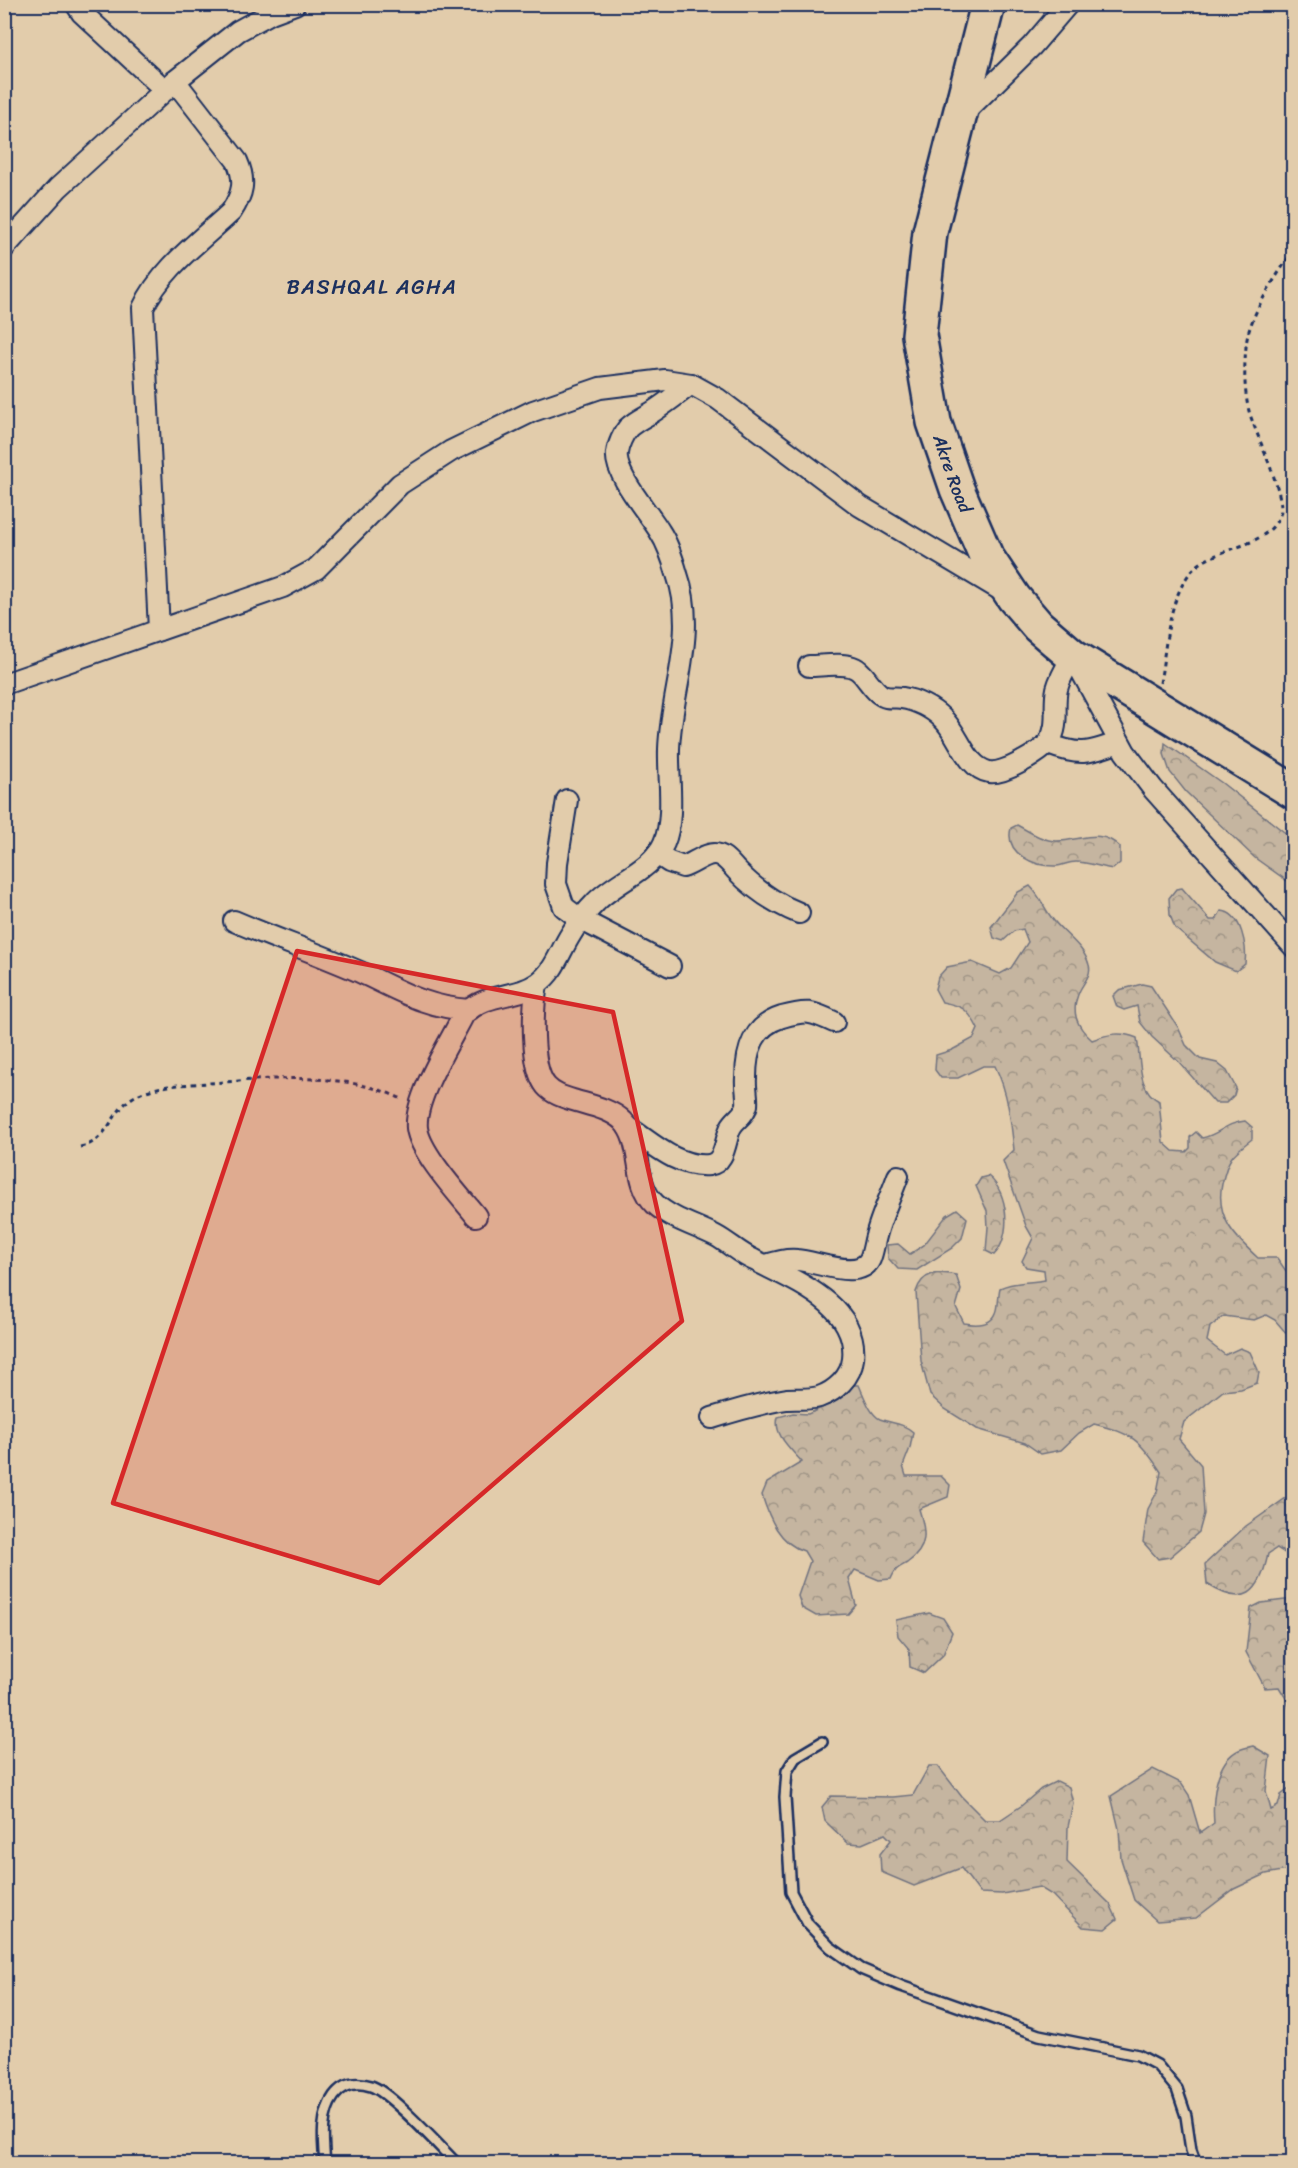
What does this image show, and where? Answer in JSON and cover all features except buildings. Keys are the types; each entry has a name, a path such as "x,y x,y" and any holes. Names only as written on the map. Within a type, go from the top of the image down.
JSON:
{"highway":[{"name":"Akre Road","path":"988,4 930,232 919,335 934,422 957,489 986,556 1014,598 1038,626 1073,656 1293,792"}],"street":[{"path":"76,4 82,13 170,86 237,161 243,173 242,189 231,212 165,274 152,289 143,308 159,630"},
{"path":"4,248 58,188 170,86 238,31 271,13 294,4"},
{"path":"959,118 1032,46 1068,4"},
{"path":"4,684 283,588 316,569 400,484 451,451 533,411 600,388 665,380 692,384 718,399 860,506 1014,598"},
{"path":"476,1216 437,1167 417,1130 419,1108 436,1069 464,1014 484,1000 537,984 553,966 580,919 597,900 649,863 665,841 669,820 671,722 683,652 684,593 661,533 627,483 617,455 620,442 628,428 692,384"},
{"path":"809,666 856,668 881,695 890,699 900,697 926,706 954,731 975,764 987,772 998,772 1015,766 1048,744 1055,729 1057,689 1064,670 1073,656 1119,742 1153,789 1293,947"},
{"path":"1048,744 1069,752 1082,753 1119,742"},
{"path":"567,800 556,884 564,907 580,919 670,966"},
{"path":"657,854 683,867 707,856 715,854 723,857 754,888 778,904 799,913"},
{"path":"234,921 359,972 411,998 447,1009 469,1010"},
{"path":"537,984 533,1010 534,1032 540,1076 545,1085 553,1093 608,1112 622,1120 632,1132 639,1170 647,1193 655,1204 668,1213 718,1237 752,1260 803,1285 839,1313 849,1332 854,1352 852,1370 842,1382 819,1397 771,1402 712,1418"},
{"path":"628,1127 675,1158 709,1165 716,1163 722,1154 731,1127 745,1111 749,1051 761,1028 769,1022 801,1012 812,1012 834,1022"},
{"path":"766,1265 782,1260 798,1260 845,1269 859,1269 867,1264 898,1176"}],"lane":[{"path":"822,1742 795,1758 787,1771 785,1797 791,1892 808,1924 830,1947 861,1969 901,1986 1039,2035 1138,2055 1157,2065 1177,2089 1186,2116 1191,2150 1196,2163"},
{"path":"326,2163 324,2122 331,2101 340,2088 356,2083 373,2086 391,2100 457,2163"}],"path":[{"path":"1156,707 1172,614 1187,576 1200,564 1215,555 1263,535 1273,527 1281,513 1281,498 1249,410 1245,377 1246,345 1261,305 1293,249"},
{"path":"80,1147 89,1145 99,1138 122,1108 133,1098 171,1086 254,1079 310,1078 351,1083 387,1092 419,1108"}],"highlighted area":[{"path":"297,951 613,1012 682,1321 379,1583 113,1503"}],"green space":[{"path":"1165,743 1222,783 1293,839 1293,885 1255,858 1186,792 1170,772 1164,754"},
{"path":"1017,825 1052,841 1090,836 1105,838 1120,847 1120,863 1113,869 1080,862 1048,866 1031,861 1017,852 1012,845 1011,828"},
{"path":"1030,886 1056,923 1078,945 1089,965 1089,975 1080,990 1075,1005 1076,1018 1082,1029 1092,1040 1114,1034 1137,1038 1143,1082 1152,1096 1159,1101 1163,1142 1173,1151 1186,1152 1190,1148 1190,1137 1196,1132 1202,1138 1232,1124 1245,1121 1252,1127 1252,1139 1235,1153 1226,1168 1222,1184 1221,1207 1229,1226 1242,1242 1258,1258 1277,1258 1293,1281 1293,1341 1275,1320 1266,1315 1254,1320 1224,1316 1210,1327 1207,1341 1225,1355 1240,1348 1250,1352 1259,1372 1257,1383 1241,1389 1223,1391 1184,1422 1179,1439 1201,1465 1204,1514 1199,1532 1170,1557 1158,1559 1143,1542 1148,1509 1157,1492 1161,1472 1147,1452 1134,1439 1118,1431 1094,1424 1079,1433 1061,1450 1041,1454 1025,1443 977,1429 945,1409 930,1395 921,1361 916,1292 922,1280 931,1274 956,1275 961,1290 956,1307 964,1323 973,1324 982,1324 994,1317 998,1308 1000,1288 1016,1283 1045,1280 1044,1270 1026,1267 1022,1261 1033,1238 1026,1226 1003,1161 1014,1150 1006,1096 995,1066 983,1066 958,1078 941,1078 935,1070 936,1055 952,1050 974,1038 978,1029 964,1010 942,1002 935,989 938,977 947,967 972,962 1000,974 1011,968 1028,942 1023,929 1014,931 1003,941 994,938 991,927 1018,892"},
{"path":"1182,888 1210,920 1216,920 1221,911 1234,917 1242,932 1245,957 1245,964 1236,971 1215,962 1175,928 1170,915 1169,898 1176,889"},
{"path":"1142,984 1151,986 1178,1027 1186,1045 1200,1059 1217,1063 1227,1071 1236,1088 1234,1095 1226,1103 1215,1103 1179,1062 1152,1037 1140,1022 1137,1006 1124,1010 1117,1007 1113,996 1119,990"},
{"path":"988,1176 1000,1193 1006,1215 1004,1237 994,1255 986,1251 987,1211 976,1186 981,1178"},
{"path":"957,1209 967,1218 962,1238 952,1248 917,1270 898,1269 888,1258 887,1245 898,1244 910,1254 924,1245 947,1215"},
{"path":"844,1385 859,1385 876,1417 905,1426 913,1432 903,1466 906,1476 941,1476 950,1485 948,1497 919,1509 924,1539 914,1557 897,1569 891,1579 879,1580 855,1570 849,1579 856,1605 848,1614 816,1616 802,1608 798,1596 810,1561 804,1551 788,1543 782,1536 768,1512 762,1495 767,1483 802,1462 780,1436 778,1417 793,1413 808,1414 824,1407"},
{"path":"1293,1493 1293,1570 1288,1555 1277,1548 1268,1554 1260,1579 1249,1593 1241,1596 1231,1595 1207,1584 1205,1564 1246,1526"},
{"path":"1294,1599 1293,1722 1287,1700 1279,1687 1265,1688 1246,1652 1251,1608 1261,1603"},
{"path":"929,1613 943,1618 952,1632 943,1655 924,1673 910,1667 909,1649 898,1636 896,1620"},
{"path":"1253,1746 1270,1756 1266,1791 1271,1810 1278,1806 1281,1795 1293,1786 1293,1869 1266,1874 1234,1889 1196,1918 1157,1921 1134,1900 1121,1859 1119,1829 1111,1796 1153,1769 1181,1783 1189,1795 1200,1833 1214,1823 1217,1782 1225,1763 1239,1750"},
{"path":"929,1766 938,1766 962,1797 985,1820 1000,1820 1041,1789 1057,1781 1069,1787 1073,1803 1068,1827 1067,1862 1110,1904 1117,1919 1105,1929 1083,1927 1052,1895 1039,1887 1002,1894 980,1893 961,1868 914,1886 881,1872 880,1854 891,1840 885,1834 862,1844 848,1843 825,1821 822,1807 831,1796 913,1795"}],"district":[{"name":"BASHQAL AGHA","path":"372,287"}]}
